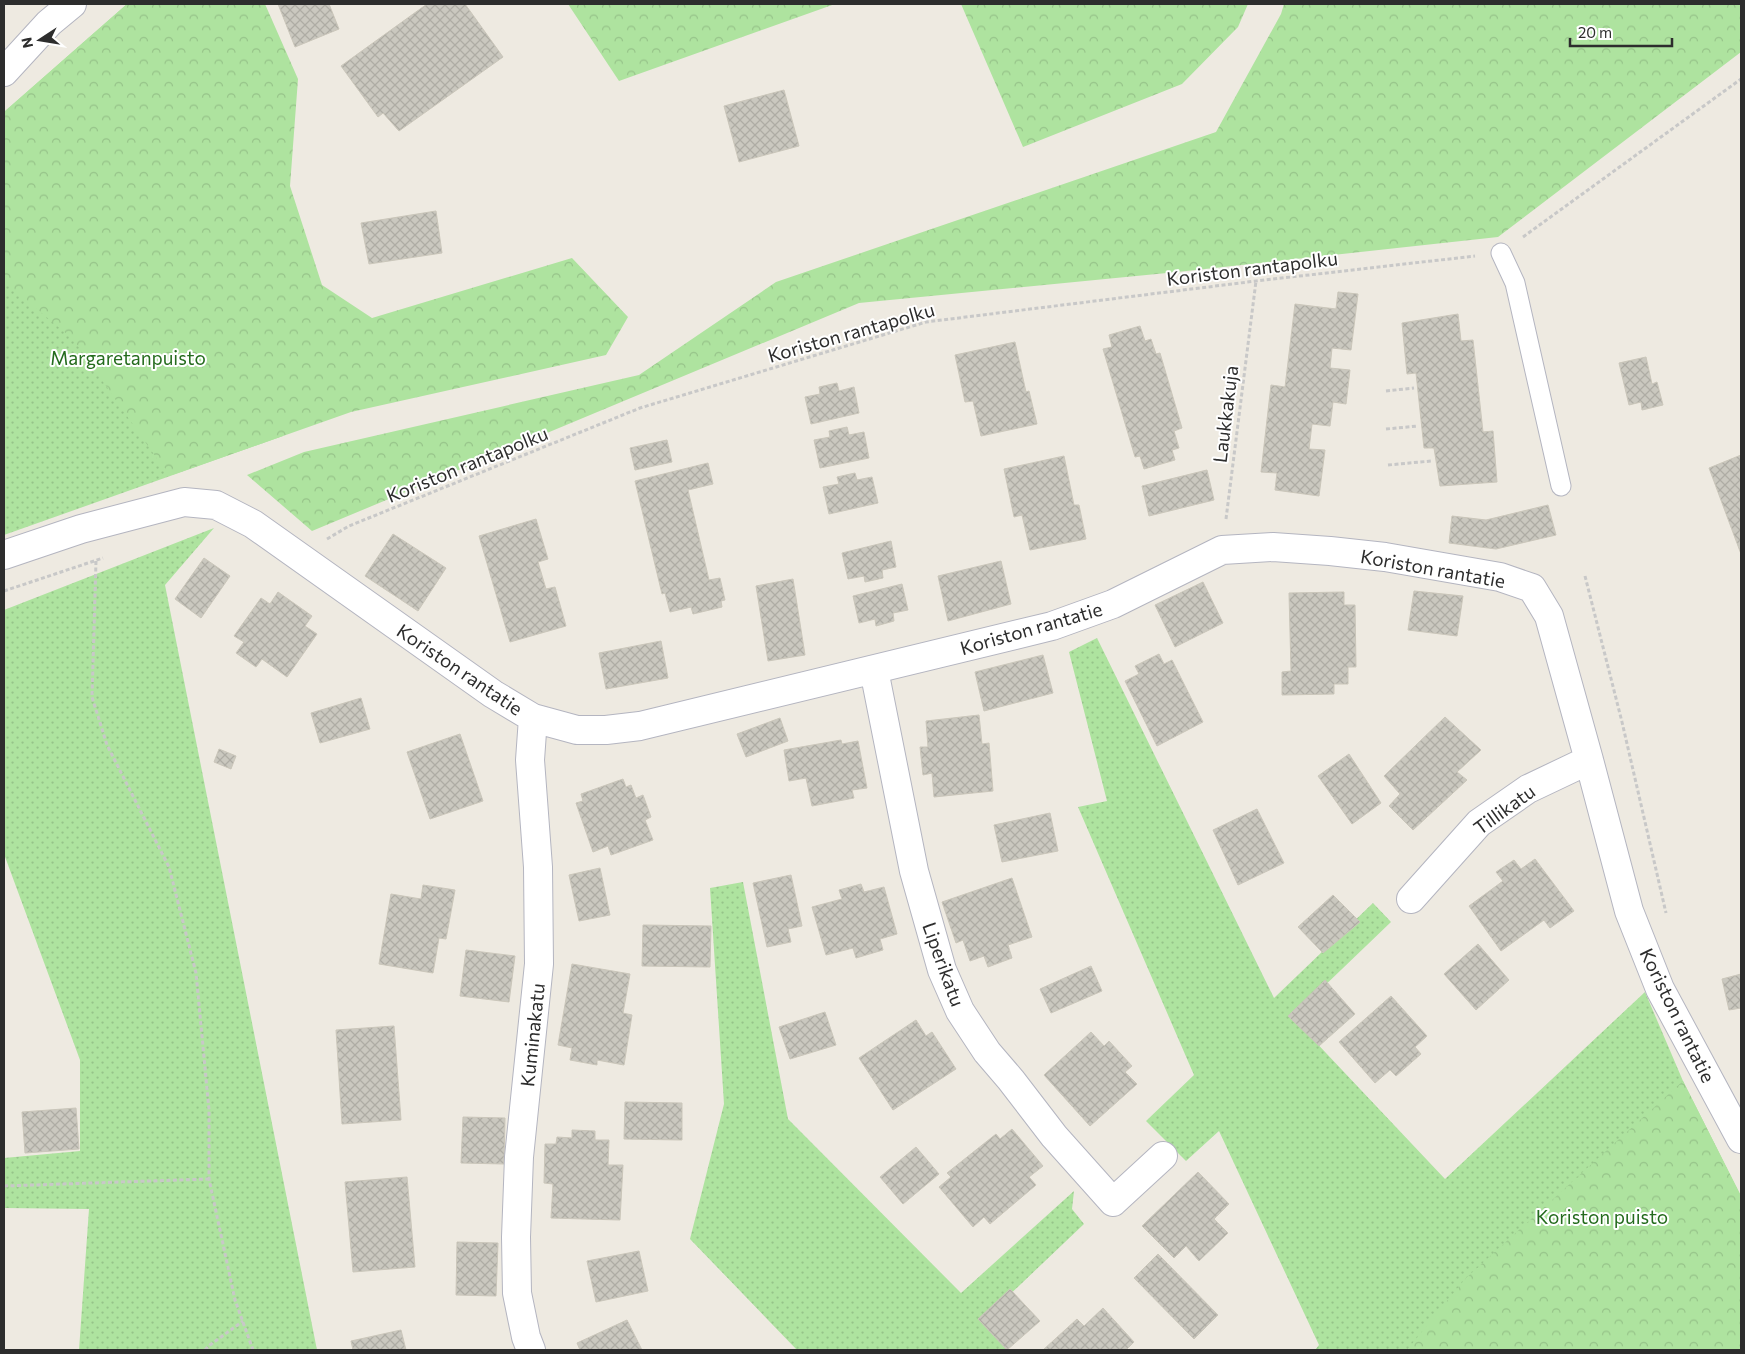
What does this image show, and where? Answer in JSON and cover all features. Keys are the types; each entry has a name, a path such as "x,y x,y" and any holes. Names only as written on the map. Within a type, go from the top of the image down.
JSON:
{"street":[{"path":"4,72 49,23 72,4"},
{"name":"Koriston rantatie","path":"4,555 81,528 184,502 216,505 253,524 493,694 534,718 577,730 606,730 640,726 1032,632 1113,604 1222,550 1273,547 1330,551 1385,557 1500,577 1532,588 1549,616 1633,919 1660,989 1741,1139"},
{"name":"Liperikatu","path":"874,670 914,871 942,970 960,1011 987,1052 1054,1136 1113,1202 1163,1156"},
{"name":"Kuminakatu","path":"531,1350 526,1337 517,1293 516,1237 520,1157 539,964 538,867 530,760 534,718"},
{"name":"Tillikatu","path":"1411,899 1479,823 1528,789 1590,760"}],"lane":[{"path":"1501,254 1515,283 1561,486"}],"path":[{"path":"1501,254 1741,78"},
{"name":"Koriston rantapolku","path":"305,561 327,538 349,526 640,408 926,322 1256,281 1501,254"},
{"name":"Laukkakuja","path":"1222,550 1256,281"},
{"path":"1386,390 1414,388"},
{"path":"1386,429 1418,426"},
{"path":"1388,466 1431,461"},
{"path":"96,561 92,697 107,746 169,867 196,974 209,1110 209,1179 234,1300 254,1350"},
{"path":"1585,576 1622,722 1667,915"},
{"path":"4,1186 209,1179"},
{"path":"205,1350 242,1321"}],"green space":[{"name":"Margaretanpuisto","path":"127,4 265,4 195,153 283,436 4,535 4,112"},
{"name":"Margaretanpuisto","path":"127,4 265,4 298,79 290,186 322,285 372,318 572,258 628,317 606,355 351,412 172,475 160,463 73,339 4,282 4,112"},
{"path":"568,4 835,4 619,81"},
{"path":"961,4 1248,4 1238,27 1182,84 1023,147"},
{"path":"1284,4 1741,4 1741,52 1498,237 1177,272 859,303 312,531 247,475 304,452 639,375 776,282 1216,132 1281,14"},
{"path":"214,528 165,585 317,1350 79,1350 89,1209 4,1208 4,1158 80,1151 80,1060 4,854 4,610"},
{"name":"Koriston puisto","path":"1097,638 1274,998 1373,903 1391,922 1292,1017 1445,1179 1645,992 1683,1081 1741,1196 1741,1350 1315,1350 1319,1345 1219,1131 1186,1161 1146,1121 1194,1075 1078,807 1107,801 1069,652"},
{"path":"743,882 788,1119 961,1293 1074,1191 1072,1209 1084,1224 982,1321 1010,1350 797,1350 690,1239 724,1104 710,888"},
{"path":"1683,1081 1741,1196 1741,1350 1407,1350 1465,1279"}],"building":[{"path":"278,4 329,4 339,29 295,47"},
{"path":"427,4 465,4 503,57 399,131 383,113 378,117 341,66"},
{"path":"784,90 799,146 739,162 724,106"},
{"path":"436,211 442,253 369,264 361,223"},
{"path":"1338,292 1358,294 1351,350 1332,348 1330,368 1350,370 1346,404 1333,402 1330,426 1312,424 1309,449 1325,450 1319,496 1275,490 1277,473 1261,472 1271,385 1285,387 1295,304 1336,309"},
{"path":"1458,314 1461,341 1473,340 1483,432 1493,431 1497,482 1440,486 1434,448 1424,448 1416,373 1407,374 1402,323"},
{"path":"1140,326 1145,341 1151,339 1156,354 1160,353 1182,428 1174,431 1179,448 1172,450 1175,460 1144,469 1140,456 1135,457 1103,349 1112,347 1109,335"},
{"path":"1015,342 1026,392 1029,391 1037,424 981,436 973,401 965,402 955,355"},
{"path":"1646,357 1652,384 1657,382 1663,405 1642,410 1641,402 1629,405 1619,363"},
{"path":"837,383 839,391 854,387 859,413 811,424 805,397 820,394 819,387"},
{"path":"847,427 849,435 864,432 869,458 820,468 814,440 830,437 829,431"},
{"path":"667,440 672,462 635,470 630,448"},
{"path":"1741,455 1741,554 1709,468"},
{"path":"1064,456 1074,505 1079,505 1086,539 1030,550 1022,515 1014,517 1004,469"},
{"path":"708,463 713,484 688,490 709,580 720,578 725,600 721,601 722,607 693,614 691,607 670,612 665,593 662,594 635,481"},
{"path":"1207,470 1214,500 1149,516 1142,486"},
{"path":"855,473 857,480 872,477 878,503 829,514 823,487 839,484 837,477"},
{"path":"1548,505 1556,535 1496,549 1449,543 1452,516 1486,520"},
{"path":"536,519 548,559 538,562 546,589 555,587 566,626 510,642 479,536"},
{"path":"393,534 446,568 418,611 365,576"},
{"path":"891,541 896,567 882,570 883,578 865,582 864,576 848,579 842,553"},
{"path":"204,558 230,576 201,618 175,599"},
{"path":"1001,561 1011,604 948,621 938,576"},
{"path":"793,579 805,655 768,661 756,586"},
{"path":"1203,582 1223,623 1175,647 1155,605"},
{"path":"902,584 908,610 893,613 894,621 876,626 875,619 859,623 853,596"},
{"path":"1414,591 1463,596 1457,636 1408,630"},
{"path":"278,592 312,616 305,626 317,634 287,677 262,659 256,667 236,653 244,642 234,636 261,598 270,604"},
{"path":"1344,592 1344,605 1355,605 1356,667 1348,667 1348,684 1334,684 1334,694 1282,695 1282,672 1291,671 1289,593"},
{"path":"661,641 668,678 606,689 599,653"},
{"path":"1159,654 1164,664 1172,660 1203,722 1157,746 1125,681 1139,674 1135,666"},
{"path":"1043,655 1053,693 984,711 975,672"},
{"path":"361,698 370,729 320,743 311,713"},
{"path":"979,715 982,744 989,743 993,791 934,797 932,773 923,775 920,747 928,747 926,721"},
{"path":"1445,717 1481,750 1457,772 1467,780 1413,830 1389,806 1400,794 1384,776"},
{"path":"780,718 788,741 746,757 737,734"},
{"path":"460,734 483,801 430,819 407,752"},
{"path":"841,740 842,744 858,741 867,788 852,790 854,798 812,806 806,778 789,781 784,750"},
{"path":"219,749 236,756 231,769 214,762"},
{"path":"1349,754 1381,803 1352,824 1318,776"},
{"path":"623,779 626,787 631,785 636,798 643,795 651,817 645,820 653,840 611,855 608,846 593,852 576,803 583,801 581,794"},
{"path":"1257,809 1284,863 1238,885 1213,830"},
{"path":"1050,813 1058,851 1002,862 994,825"},
{"path":"1535,859 1574,911 1550,928 1544,920 1501,951 1469,906 1503,881 1496,872 1514,860 1521,869"},
{"path":"600,868 610,915 579,921 569,875"},
{"path":"791,875 802,926 788,929 791,942 767,947 753,883"},
{"path":"1012,878 1032,937 1008,945 1012,958 988,967 984,956 970,961 963,940 956,943 942,902"},
{"path":"861,884 864,892 884,887 897,934 880,939 883,950 856,958 853,948 826,955 812,907 842,899 839,890"},
{"path":"423,885 455,890 446,939 439,938 433,973 379,964 391,894 421,899"},
{"path":"1333,895 1360,922 1323,953 1298,927"},
{"path":"643,925 711,926 710,967 642,966"},
{"path":"1478,944 1509,980 1476,1010 1444,974"},
{"path":"466,950 515,956 509,1002 460,996"},
{"path":"572,964 630,974 623,1013 632,1015 624,1065 597,1060 597,1065 570,1060 572,1048 558,1045"},
{"path":"1091,966 1102,991 1051,1013 1040,989"},
{"path":"1741,974 1741,1008 1729,1010 1722,979"},
{"path":"1325,980 1355,1014 1319,1046 1288,1016"},
{"path":"1391,996 1427,1036 1415,1047 1421,1054 1396,1076 1390,1070 1375,1083 1339,1042"},
{"path":"825,1012 836,1045 790,1059 779,1027"},
{"path":"916,1020 926,1036 932,1032 956,1069 893,1110 859,1058"},
{"path":"394,1026 401,1120 342,1124 336,1030"},
{"path":"1091,1032 1104,1046 1109,1041 1132,1066 1125,1072 1137,1084 1090,1126 1044,1075"},
{"path":"625,1102 682,1103 682,1140 624,1139"},
{"path":"76,1108 79,1149 25,1153 22,1112"},
{"path":"463,1117 505,1118 504,1164 461,1163"},
{"path":"1012,1129 1043,1166 1029,1177 1036,1185 990,1224 984,1217 973,1227 939,1187 951,1177 947,1173 996,1134 1000,1139"},
{"path":"572,1130 595,1131 595,1140 609,1140 608,1165 623,1165 620,1220 551,1218 553,1184 544,1183 545,1144 556,1144 557,1137 572,1138"},
{"path":"916,1147 939,1174 903,1204 880,1177"},
{"path":"1198,1172 1229,1204 1214,1219 1228,1233 1199,1261 1186,1246 1174,1258 1142,1226"},
{"path":"407,1177 415,1267 353,1272 345,1182"},
{"path":"457,1242 498,1243 496,1296 456,1295"},
{"path":"639,1251 648,1291 596,1302 587,1261"},
{"path":"1158,1254 1218,1315 1194,1339 1134,1278"},
{"path":"1010,1289 1040,1321 1007,1350 978,1319"},
{"path":"1103,1308 1134,1342 1126,1350 1043,1350 1077,1319 1084,1326"},
{"path":"627,1320 642,1350 580,1350 577,1343"},
{"path":"401,1330 406,1350 353,1350 351,1341"}]}
